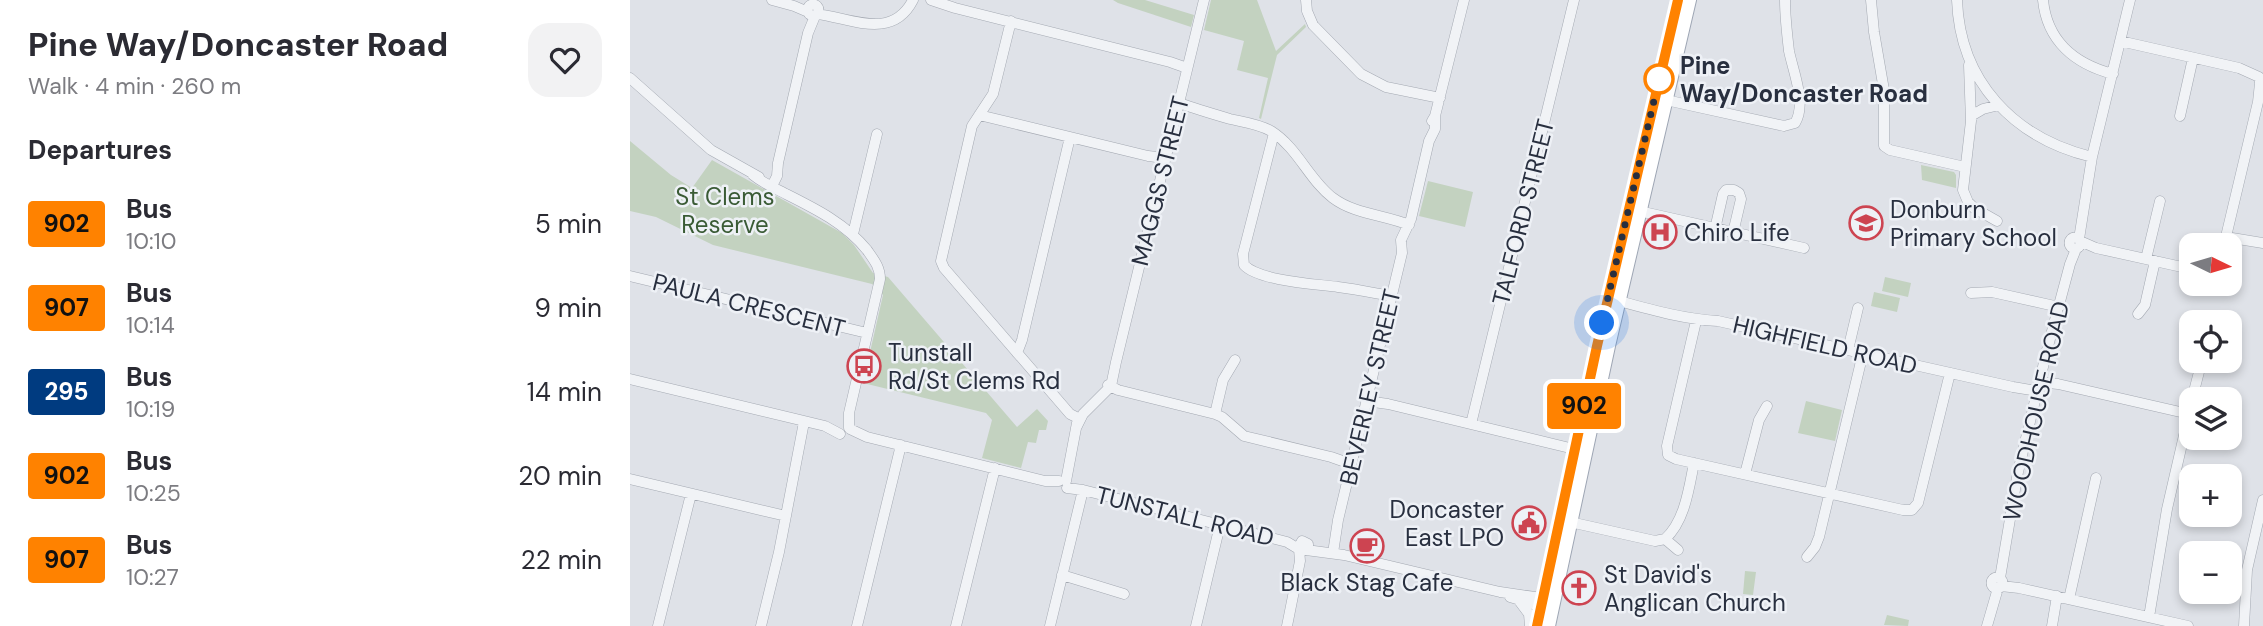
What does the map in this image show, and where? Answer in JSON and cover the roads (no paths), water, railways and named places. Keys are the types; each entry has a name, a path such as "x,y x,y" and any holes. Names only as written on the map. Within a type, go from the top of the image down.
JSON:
{"main road":[{"path":"1537,626 1570,522 1678,0"},
{"path":"1549,626 1546,603 1574,449 1639,211 1690,0"}],"street":[{"path":"772,0 813,8 865,24 881,24 897,18 913,0"},
{"path":"931,0 1188,66"},
{"name":"MAGGS STREET","path":"1108,387 1204,0"},
{"path":"1306,0 1313,25 1361,74 1380,85 1439,100"},
{"name":"BEVERLEY STREET","path":"1327,551 1338,520 1402,253 1401,240 1409,225 1429,141 1429,127 1435,116 1464,0"},
{"name":"TALFORD STREET","path":"1471,424 1574,0"},
{"path":"1666,100 1787,127 1795,123 1799,102 1787,36 1785,0"},
{"path":"1871,0 1884,90 1884,146 1890,150 1965,167"},
{"path":"1957,0 1968,60 1971,116 1963,185 1968,202 1977,211 1997,221"},
{"path":"2043,0 2051,30 2066,51 2085,65 2113,74"},
{"name":"WOODHOUSE ROAD","path":"1987,626 2038,386 2076,244 2092,157 2130,0"},
{"path":"773,184 813,8"},
{"path":"1011,21 993,94 972,126 940,261 1078,422"},
{"path":"2120,41 2257,70 2263,77"},
{"path":"2180,116 2193,58"},
{"path":"1968,60 1999,106 2021,125 2062,149 2092,157"},
{"path":"2239,68 2259,78 2258,102"},
{"path":"630,78 711,150 840,224 853,234 877,264 880,274 845,430"},
{"path":"2227,233 2263,88"},
{"path":"1178,105 1262,127 1274,133 1288,145 1331,196 1353,208 1409,225"},
{"path":"1971,116 1983,109 1999,106"},
{"path":"979,115 1165,160"},
{"path":"1274,133 1243,254 1244,265 1251,271 1300,283 1342,287 1391,299"},
{"path":"853,234 877,134"},
{"path":"1015,350 1023,332 1070,137"},
{"path":"1715,229 1723,194 1726,190 1734,190 1739,193 1741,199 1733,233"},
{"path":"2138,314 2144,307 2160,201"},
{"path":"1639,211 1804,248"},
{"path":"2242,239 2263,243"},
{"path":"2076,244 2179,266"},
{"name":"PAULA CRESCENT","path":"630,276 867,333"},
{"path":"1971,293 1992,292 2059,307"},
{"name":"HIGHFIELD ROAD","path":"1615,303 1696,321 1718,321 2013,387 2058,384 2179,407"},
{"path":"1848,350 1858,308"},
{"path":"1696,321 1666,450 1668,455 1903,510 1915,508 1919,500 1950,373"},
{"path":"1807,556 1817,542 1863,354"},
{"path":"1215,414 1223,380 1235,360"},
{"name":"TUNSTALL ROAD","path":"630,379 1045,481 1063,483 1303,547 1546,603"},
{"path":"1063,483 1083,408 1108,387 1215,414 1244,436 1351,462"},
{"path":"1367,399 1574,449"},
{"path":"1745,474 1759,420 1767,406"},
{"path":"761,626 807,422"},
{"path":"857,626 901,445"},
{"path":"2149,617 2167,509 2181,450"},
{"path":"1570,522 1655,541 1665,539 1670,535 1685,506 1694,463"},
{"path":"956,626 995,468"},
{"path":"2052,624 2096,478"},
{"path":"630,479 786,516"},
{"path":"1049,626 1083,490"},
{"path":"658,626 691,495"},
{"path":"2244,626 2248,570 2263,500"},
{"path":"1196,626 1220,525"},
{"path":"1665,539 1678,550"},
{"path":"1287,626 1303,547"},
{"path":"1062,575 1124,594"},
{"path":"1998,583 2188,626"},
{"name":"TUNSTALL ROAD","path":"1500,592 1519,601 1546,603"},
{"path":"1519,601 1529,614 1530,626"}],"place":[{"name":"Pine Way/Doncaster Road","path":"1659,79"},
{"name":"Donburn Primary School","path":"1866,223"},
{"name":"Chiro Life","path":"1660,232"},
{"name":"Tunstall Rd/St Clems Rd","path":"864,366"},
{"name":"Doncaster East LPO","path":"1529,523"},
{"name":"Black Stag Cafe","path":"1367,546"},
{"name":"St David's Anglican Church","path":"1579,588"}],"park label":[{"name":"St Clems Reserve","path":"725,210"}]}
